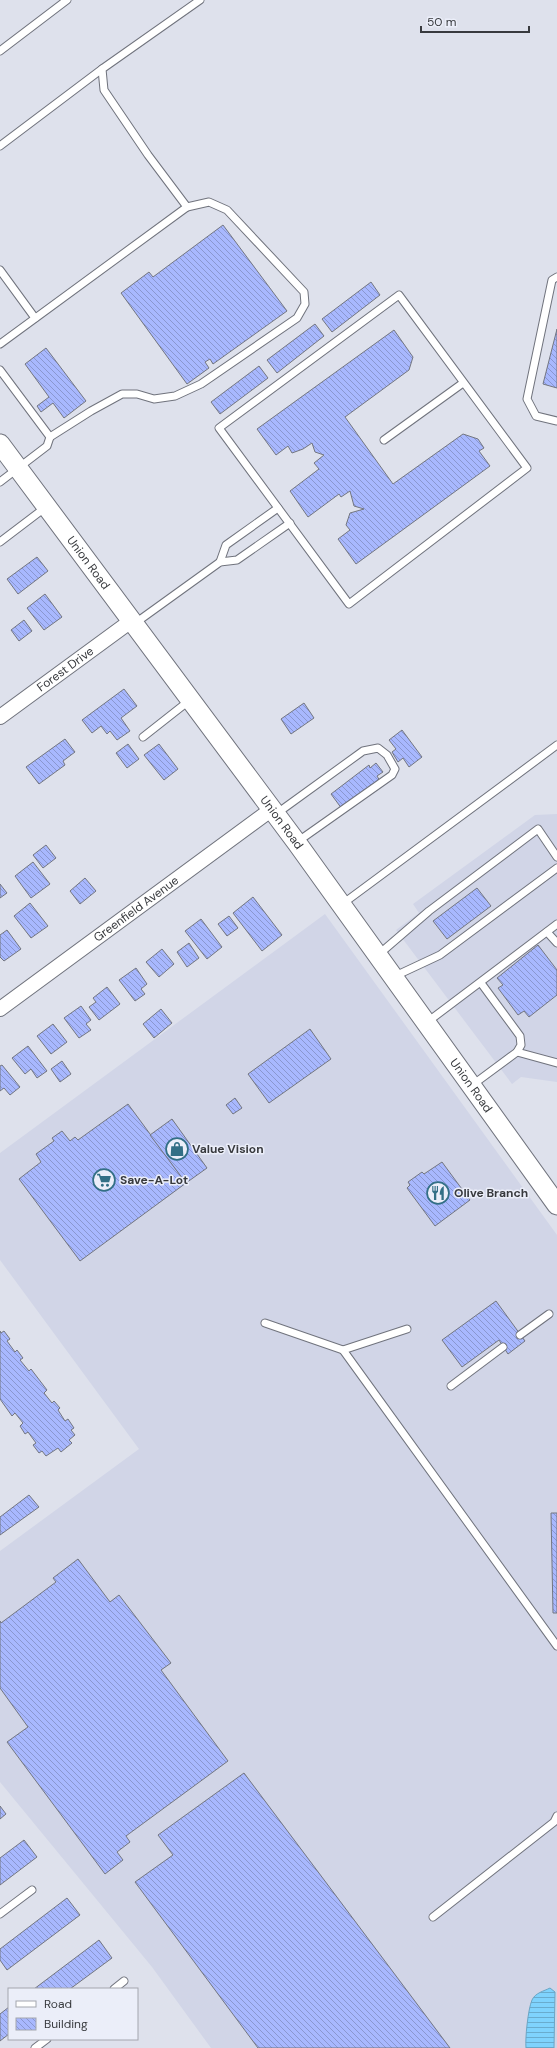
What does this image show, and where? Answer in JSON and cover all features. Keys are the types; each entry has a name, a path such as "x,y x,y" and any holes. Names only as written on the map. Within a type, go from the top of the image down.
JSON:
{"main road":[{"name":"Union Road","path":"0,444 297,842 557,1205"}],"street":[{"name":"Forest Drive","path":"0,717 133,622"},
{"name":"Greenfield Avenue","path":"0,1009 274,812"}],"lane":[{"path":"0,51 67,0"},
{"path":"0,146 102,69 200,0"},
{"path":"102,69 104,90 148,155 187,207"},
{"path":"0,344 187,207 209,202 228,210 304,292 305,304 297,318 201,384 175,396 154,399 137,394 122,394 91,411 50,437 48,446 0,482"},
{"path":"0,270 35,318"},
{"path":"557,277 552,280 527,399 536,416 557,421"},
{"path":"399,296 463,383 527,468 349,604 290,522 219,428 399,296"},
{"path":"0,370 50,437"},
{"path":"384,440 463,383"},
{"path":"0,542 47,507"},
{"path":"220,562 226,545 278,508"},
{"path":"133,622 220,562 237,560 290,522"},
{"path":"143,737 190,700"},
{"path":"341,905 557,745"},
{"path":"274,812 363,751 378,748 387,755 395,769 392,775 297,842"},
{"path":"378,956 429,911 538,829 557,857"},
{"path":"393,977 440,955 557,868"},
{"path":"426,1023 481,983 557,924"},
{"path":"547,932 557,943"},
{"path":"471,1086 517,1052 521,1045 520,1036 481,983"},
{"path":"517,1052 557,1063"},
{"path":"520,1335 549,1314"},
{"path":"265,1323 343,1350 557,1646"},
{"path":"343,1350 407,1330"},
{"path":"451,1386 504,1347"},
{"path":"433,1916 554,1822 557,1816"},
{"path":"0,1914 32,1890"},
{"path":"115,1988 124,1981"},
{"path":"35,2048 46,2040"}],"shaded area":[{"path":"557,814 557,1082 521,1077 512,1084 396,930 419,913 413,904 535,815"},
{"path":"325,914 557,1235 557,2048 211,2048 152,1967 0,1782 0,1551 139,1449 0,1260 0,1153"}],"water":[{"path":"550,1988 555,1992 554,2048 526,2048 527,2024 532,2000 537,1994"}],"building":[{"path":"223,225 287,311 213,364 210,359 205,362 209,368 187,384 121,293 149,272 153,277"},
{"path":"371,282 380,295 332,332 322,319"},
{"path":"315,324 324,336 277,373 267,360"},
{"path":"557,329 557,388 543,384"},
{"path":"394,330 413,357 409,370 345,417 393,484 463,434 478,439 484,448 479,451 490,466 356,564 338,539 350,530 346,525 350,513 364,509 354,506 350,491 341,497 339,494 308,517 290,491 319,469 314,463 324,455 315,452 312,443 303,449 292,453 288,446 276,455 257,429"},
{"path":"46,348 86,401 64,418 53,403 41,412 37,406 49,397 25,364"},
{"path":"259,366 268,378 220,414 211,402"},
{"path":"37,557 48,571 18,594 7,579"},
{"path":"45,594 62,617 44,630 27,608"},
{"path":"24,620 32,631 19,641 11,630"},
{"path":"124,689 137,706 121,718 130,731 117,740 110,731 107,734 101,726 92,733 82,720"},
{"path":"304,703 314,718 291,734 281,719"},
{"path":"402,730 422,757 409,767 403,758 398,762 392,752 396,749 389,740"},
{"path":"65,739 75,752 63,761 65,765 39,784 26,767"},
{"path":"128,744 139,759 127,768 116,753"},
{"path":"159,744 178,769 164,780 144,755"},
{"path":"376,763 383,772 377,776 380,781 342,809 331,794 369,765 370,768"},
{"path":"46,845 56,858 43,868 33,855"},
{"path":"33,862 50,884 31,898 15,876"},
{"path":"85,878 96,891 80,904 70,891"},
{"path":"0,884 7,893 0,898"},
{"path":"477,888 491,906 447,939 433,921"},
{"path":"253,897 282,935 262,951 233,913"},
{"path":"30,903 48,926 31,938 14,916"},
{"path":"229,916 238,928 227,936 218,924"},
{"path":"201,919 222,947 207,959 185,931"},
{"path":"7,930 21,949 4,961 0,957 0,935"},
{"path":"189,943 199,958 187,967 177,952"},
{"path":"538,945 557,970 557,995 529,1017 524,1011 518,1015 498,988 503,985 497,978"},
{"path":"162,949 174,964 159,977 146,962"},
{"path":"136,968 147,984 141,989 145,994 135,1001 119,980"},
{"path":"107,987 120,1004 99,1020 89,1007 96,1002 93,998"},
{"path":"81,1006 91,1020 86,1024 91,1030 79,1038 64,1018"},
{"path":"161,1009 172,1023 154,1038 143,1024"},
{"path":"53,1024 67,1042 51,1054 37,1036"},
{"path":"310,1029 331,1059 269,1103 248,1074"},
{"path":"28,1046 47,1071 37,1078 31,1069 25,1074 12,1058"},
{"path":"62,1061 71,1074 60,1082 51,1069"},
{"path":"2,1065 20,1087 10,1095 4,1088 0,1091 0,1066"},
{"path":"235,1098 242,1108 233,1114 226,1105"},
{"path":"128,1104 186,1183 80,1261 19,1179 41,1162 36,1154 54,1141 52,1138 62,1131 70,1141 75,1137 78,1140"},
{"path":"172,1119 207,1168 186,1183 150,1135"},
{"path":"442,1162 470,1200 435,1226 407,1188 410,1185 408,1182 422,1172 424,1174"},
{"path":"496,1301 525,1341 508,1354 499,1340 462,1367 442,1340"},
{"path":"0,1331 1,1333 4,1331 10,1339 7,1341 15,1352 17,1350 23,1358 20,1360 29,1371 31,1369 47,1390 44,1393 52,1403 54,1401 60,1408 58,1410 65,1421 68,1419 74,1428 71,1430 75,1435 69,1440 72,1443 61,1452 58,1448 46,1456 42,1451 39,1453 33,1445 36,1443 28,1432 25,1434 20,1426 23,1423 15,1413 12,1416 0,1399"},
{"path":"29,1495 39,1507 0,1535 0,1517"},
{"path":"551,1513 557,1513 557,1613 553,1613"},
{"path":"78,1559 110,1602 119,1595 171,1663 161,1670 228,1761 126,1836 130,1842 117,1852 123,1860 105,1874 7,1742 28,1727 0,1688 0,1621 1,1623 56,1582 53,1578"},
{"path":"244,1773 450,2048 258,2048 135,1882 173,1855 158,1835"},
{"path":"0,1806 6,1814 0,1819"},
{"path":"24,1840 37,1857 0,1885 0,1858"},
{"path":"67,1898 80,1915 7,1970 0,1960 0,1949"},
{"path":"99,1940 112,1958 71,1988 35,1988"},
{"path":"8,2008 8,2035 0,2041 0,2014"}],"place":[{"name":"Value Vision","path":"177,1149"},
{"name":"Save-A-Lot","path":"104,1180"},
{"name":"Olive Branch","path":"438,1193"}]}
